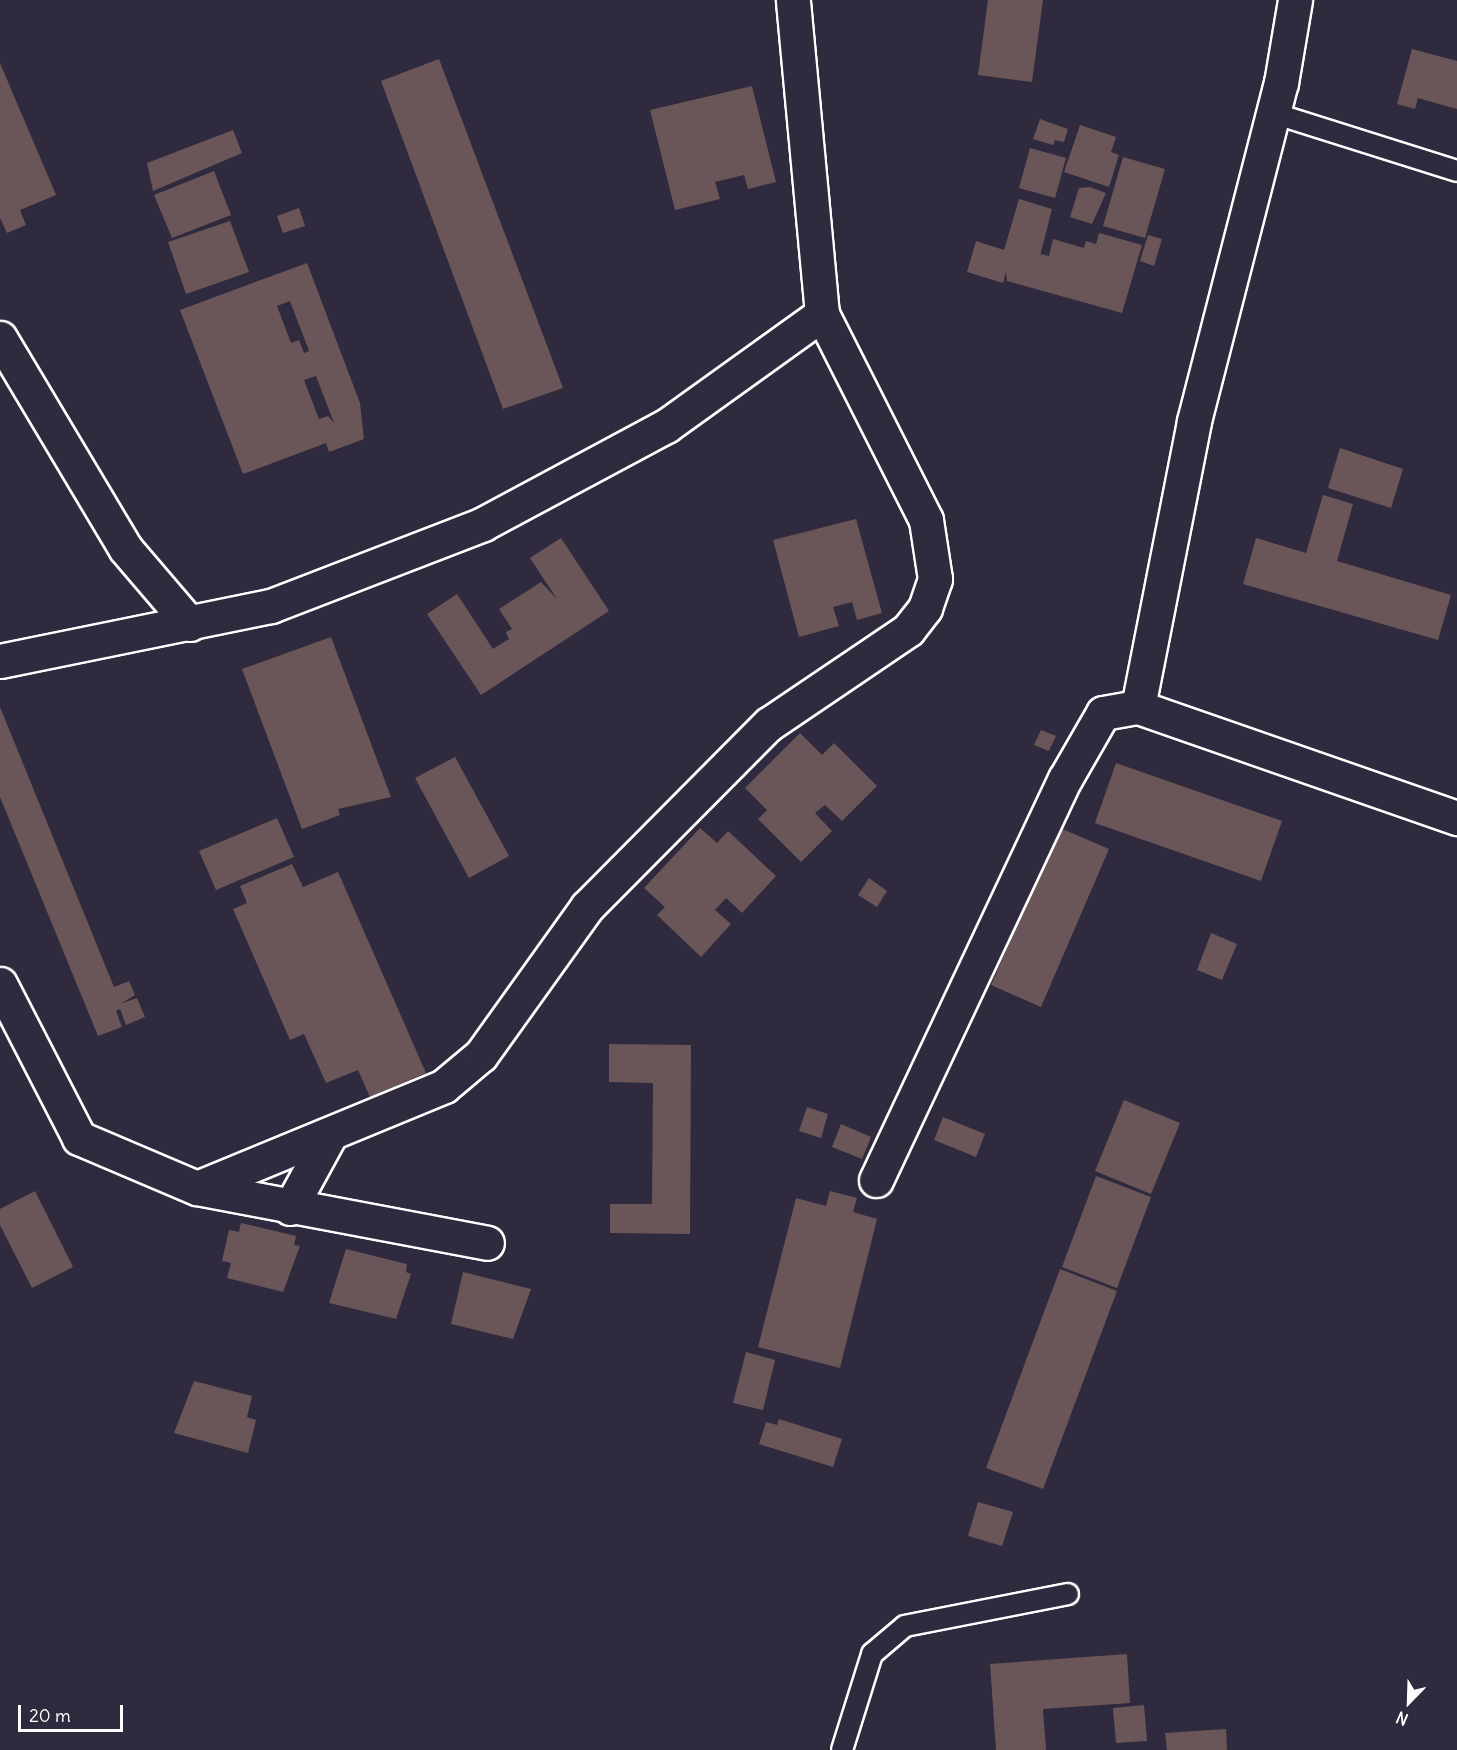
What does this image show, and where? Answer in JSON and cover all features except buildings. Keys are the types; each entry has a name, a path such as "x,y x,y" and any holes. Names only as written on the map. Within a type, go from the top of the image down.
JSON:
{"street":[{"path":"197,1188 444,1086 481,1055 587,908 769,724 908,630 925,608 935,579 926,520 822,314 793,0"},
{"path":"1138,707 1194,421 1273,113 1295,0"},
{"path":"0,661 271,606 483,524 666,426 822,314"},
{"path":"0,338 125,548 190,624"},
{"path":"876,1180 1065,779 1103,713 1138,707 1457,818"},
{"path":"0,984 78,1138 197,1188 290,1208 487,1243"},
{"path":"290,1208 330,1135"}],"lane":[{"path":"1273,113 1457,171"},
{"path":"842,1750 872,1654 905,1626 1068,1594"}]}
